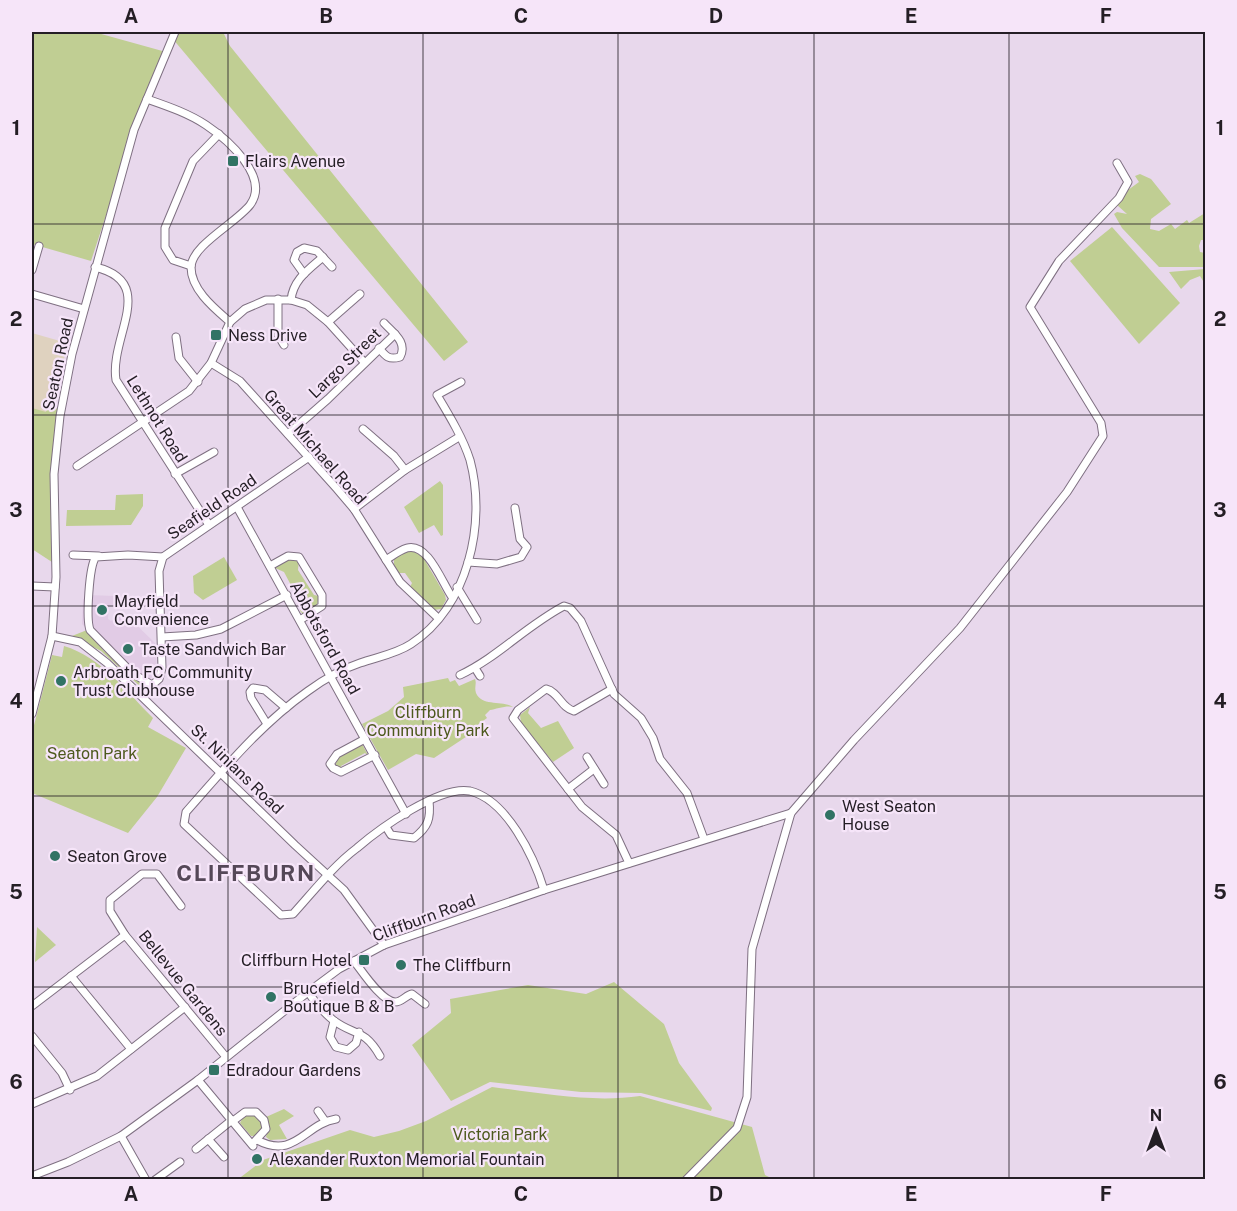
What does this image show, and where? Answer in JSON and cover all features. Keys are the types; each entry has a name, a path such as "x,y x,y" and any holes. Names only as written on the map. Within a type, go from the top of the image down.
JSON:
{"street":[{"name":"Seaton Road","path":"32,714 34,695 52,636 55,587 54,474 60,416 84,309 134,130 175,32"},
{"path":"147,99 189,115 219,134 252,171 256,182 255,194 249,207 194,254 191,266 193,278 199,290 230,322"},
{"path":"191,266 173,260 165,247 165,228 193,161 219,134"},
{"path":"686,1179 737,1128 747,1097 752,949 791,813 854,740 960,628 1067,492 1103,436 1101,423 1030,307 1059,261 1119,198 1128,183 1117,163"},
{"path":"32,270 39,246"},
{"path":"304,274 294,260 297,252 311,248 332,267"},
{"path":"291,300 292,288 323,257"},
{"name":"Lethnot Road","path":"95,267 118,275 128,289 128,307 116,354 115,371 120,388 209,525"},
{"path":"32,294 84,309"},
{"path":"328,322 360,294"},
{"path":"278,299 278,335 284,345"},
{"path":"77,466 189,391 211,363 230,322 246,309 266,300 291,300 307,305 328,322 364,362"},
{"path":"379,348 386,357 393,359 400,357 403,347 384,323"},
{"name":"Largo Street","path":"288,434 395,334"},
{"path":"176,337 178,358 198,382"},
{"name":"Great Michael Road","path":"211,363 240,381 309,457 354,509 400,582 438,618"},
{"path":"461,382 437,395 469,457 476,503 474,532 468,562 452,597 438,618 410,645 356,664 332,677 286,708 267,724 186,812 184,824 281,915 293,914 356,848 429,801 444,794 468,791 495,806 528,847 544,890"},
{"path":"363,429 394,456 405,470"},
{"path":"354,509 405,470 459,437"},
{"path":"176,474 214,452"},
{"name":"Seafield Road","path":"141,695 159,679 162,668 159,571 163,557 309,457"},
{"name":"Abbotsford Road","path":"237,507 406,814"},
{"path":"468,562 497,564 521,557 527,547 520,539 515,508"},
{"path":"386,560 405,548 415,547 426,554 452,597"},
{"path":"73,555 163,557"},
{"path":"99,556 92,564 92,584 88,596 90,630 132,673 152,685"},
{"path":"270,566 288,556 299,557 322,595 322,606 300,620"},
{"path":"32,586 55,587"},
{"path":"458,587 477,620"},
{"path":"162,637 196,635 221,629 287,595"},
{"path":"460,675 495,656 510,640 528,631 546,615 564,606 570,608 581,621 612,689 641,718 653,738 660,759 687,793 704,839"},
{"name":"St. Ninians Road","path":"52,636 63,637 91,648 344,890 384,945"},
{"path":"475,668 480,676"},
{"path":"267,724 250,698 253,688 259,687 265,690 286,708"},
{"path":"612,689 574,711 568,710 554,692 546,689 514,714 514,723 582,807 616,835 629,863"},
{"path":"365,739 333,756 330,764 341,772 375,755"},
{"path":"587,757 604,784"},
{"path":"568,789 594,769"},
{"path":"386,827 391,835 414,838 426,828 431,815 429,801"},
{"name":"Cliffburn Road","path":"32,1176 68,1162 121,1136 198,1080 308,992 354,961 384,945 544,890 791,813"},
{"path":"125,934 110,911 110,900 142,874 157,874 181,906"},
{"name":"Bellevue Gardens","path":"32,1006 125,934 226,1057"},
{"path":"354,961 367,980 392,1001 398,1002 412,994 425,1004"},
{"path":"71,976 131,1049"},
{"path":"308,992 334,1021 359,1032 372,1042 380,1056"},
{"path":"32,1104 97,1077 185,1007"},
{"path":"334,1021 330,1037 336,1047 348,1050 356,1043 359,1032"},
{"path":"32,1036 62,1073 70,1090"},
{"path":"198,1080 254,1143 286,1145 309,1135 325,1121 336,1119"},
{"path":"196,1149 248,1110 256,1112 266,1124 263,1134 254,1143"},
{"path":"318,1111 325,1121"},
{"path":"121,1136 147,1179"},
{"path":"208,1139 224,1158"},
{"path":"155,1179 180,1162"}],"shaded area":[{"path":"32,333 67,343 54,414 32,502"},
{"path":"86,595 116,596 116,605 109,605 108,619 111,621 116,617 127,616 155,643 157,671 145,685 82,624 83,600"}],"green space":[{"path":"32,32 94,32 166,52 134,130 91,261 32,244"},
{"path":"175,32 223,32 230,46 468,342 444,361 172,38"},
{"path":"1140,174 1151,179 1171,204 1151,219 1150,229 1159,231 1171,224 1175,229 1187,220 1189,223 1205,213 1205,240 1201,240 1199,246 1200,252 1205,253 1205,267 1159,267 1122,228 1114,214 1117,212 1127,214 1117,205 1124,193 1139,182 1135,176"},
{"path":"1112,227 1180,303 1139,344 1070,261"},
{"path":"1205,269 1205,284 1200,276 1190,280 1181,289 1169,272"},
{"path":"48,407 62,409 54,474 55,564 32,549 32,408 46,412"},
{"path":"440,481 443,485 443,535 441,536 434,525 419,533 404,507"},
{"path":"143,494 143,506 131,525 66,526 67,510 115,510 116,495"},
{"path":"405,550 420,552 445,595 446,600 441,609 434,610 410,587 412,583 405,573 399,573 394,567 394,558"},
{"path":"224,557 237,580 203,600 194,593 193,576"},
{"path":"290,557 299,560 298,570 314,595 319,596 317,605 303,614 300,611 302,606 284,572 275,568"},
{"path":"87,630 104,651 143,682 143,689 101,651 72,636"},
{"name":"Seaton Park","path":"64,646 90,658 113,676 153,718 148,727 186,748 157,797 128,833 32,793 32,733 52,655 62,657"},
{"name":"Cliffburn Community Park","path":"448,678 450,682 455,680 459,686 475,679 475,691 483,700 513,707 490,710 485,715 487,718 476,726 478,729 434,758 416,754 388,770 362,724 388,711 404,697 403,687"},
{"path":"530,707 528,713 541,728 558,721 574,748 553,762 521,723 520,715"},
{"path":"362,744 369,757 365,753 341,766 343,771 335,766 338,758"},
{"path":"37,927 56,945 35,962"},
{"path":"614,982 664,1024 679,1063 712,1108 711,1111 641,1093 581,1092 490,1082 451,1101 412,1045 451,1013 450,999 528,985 586,994"},
{"name":"Victoria Park","path":"492,1087 585,1098 640,1096 752,1127 765,1175 773,1179 237,1180 263,1160 350,1130 374,1137 399,1131 426,1121"},
{"path":"284,1109 294,1116 279,1125 287,1139 270,1140 266,1137 269,1126 266,1117"},
{"path":"244,1115 255,1115 262,1123 263,1129 257,1136 251,1136 240,1123"}],"place":[{"name":"Flairs Avenue","path":"233,161"},
{"name":"Ness Drive","path":"216,335"},
{"name":"Mayfield Convenience","path":"102,610"},
{"name":"Taste Sandwich Bar","path":"128,649"},
{"name":"Arbroath FC Community Trust Clubhouse","path":"61,681"},
{"name":"West Seaton House","path":"830,815"},
{"name":"Seaton Grove","path":"55,856"},
{"name":"Cliffburn Hotel","path":"364,960"},
{"name":"The Cliffburn","path":"401,965"},
{"name":"Brucefield Boutique B & B","path":"271,997"},
{"name":"Edradour Gardens","path":"214,1070"},
{"name":"Alexander Ruxton Memorial Fountain","path":"257,1159"}],"district":[{"name":"CLIFFBURN","path":"246,873"}]}
